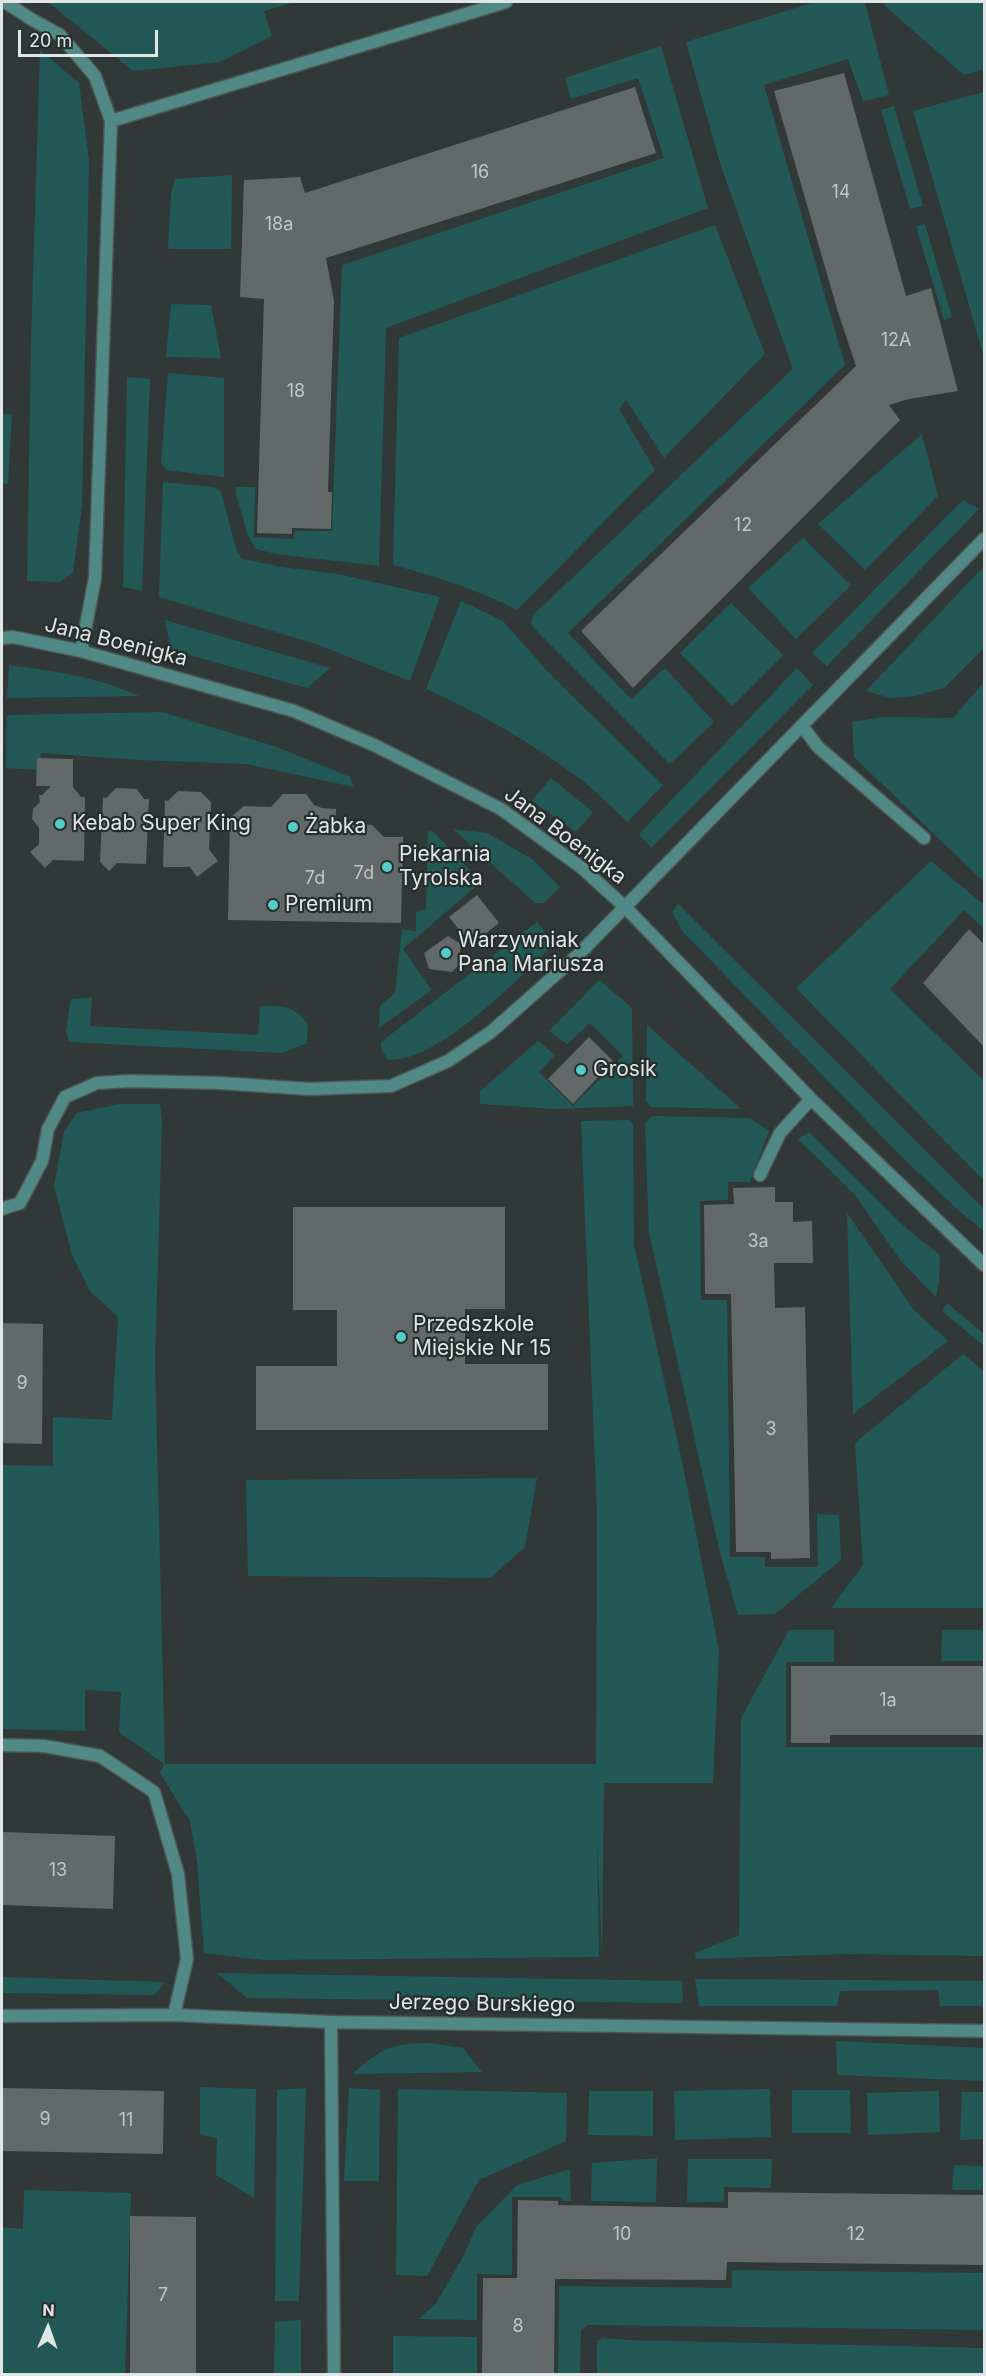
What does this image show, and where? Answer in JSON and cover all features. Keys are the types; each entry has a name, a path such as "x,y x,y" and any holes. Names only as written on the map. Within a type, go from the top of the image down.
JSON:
{"street":[{"path":"5,2 31,20 60,35 95,76 111,121 95,578 81,651"},
{"path":"111,121 506,2"},
{"path":"2,1209 20,1203 42,1161 48,1129 65,1097 97,1083 130,1081 309,1089 391,1086 448,1061 491,1032 579,954 984,539"},
{"name":"Jana Boenigka","path":"2,638 13,637 81,651 294,711 374,745 501,809 582,868 625,907 811,1099 984,1263"},
{"path":"802,726 818,747 924,838"},
{"path":"760,1176 780,1133 811,1099"},
{"path":"2,1745 44,1746 100,1756 154,1792 178,1874 187,1959 174,2015"},
{"name":"Jerzego Burskiego","path":"2,2016 174,2015 331,2022 984,2031"},
{"path":"331,2022 334,2374"}],"shaded area":[{"path":"48,2 295,2 264,11 272,36 220,62 133,71"},
{"path":"815,2 865,2 889,95 863,101 848,59 764,85 845,365 568,633 631,699 665,668 714,722 670,764 531,625 533,615 793,369 720,163 686,42"},
{"path":"884,2 984,2 984,69 964,75 885,6"},
{"path":"661,46 708,208 386,328 379,566 276,554 256,549 248,536 236,487 255,487 254,537 294,539 295,531 332,531 342,265 664,158 638,78 571,99 565,78"},
{"path":"40,50 79,83 89,160 82,506 73,572 60,582 27,581 31,343"},
{"path":"984,92 984,357 913,111"},
{"path":"894,106 923,206 910,209 881,110"},
{"path":"232,175 231,249 168,249 171,194 175,179"},
{"path":"925,224 952,317 944,320 916,226"},
{"path":"715,225 765,354 664,458 626,400 619,409 655,470 517,610 457,584 393,565 399,338"},
{"path":"171,304 211,305 221,358 166,357"},
{"path":"168,373 224,378 224,477 166,470 161,462"},
{"path":"127,377 150,379 142,591 123,587"},
{"path":"2,414 12,414 8,484 2,483"},
{"path":"922,434 938,496 865,570 818,524"},
{"path":"163,482 214,487 221,492 237,552 242,559 338,574 440,597 410,681 316,644 159,597"},
{"path":"963,500 979,509 827,666 812,653"},
{"path":"803,538 851,585 796,639 748,588"},
{"path":"984,566 984,648 944,688 915,696 891,698 866,691"},
{"path":"461,601 503,621 549,673 663,785 627,822 585,783 543,753 486,718 426,689"},
{"path":"731,603 783,655 732,706 680,653"},
{"path":"165,620 330,668 307,688 171,650"},
{"path":"9,665 92,679 139,696 7,698"},
{"path":"797,668 813,685 651,848 639,834"},
{"path":"984,682 984,882 854,757 852,722 883,717 953,718"},
{"path":"162,712 277,747 350,777 354,787 246,764 41,753 39,770 6,768 7,715"},
{"path":"551,778 593,812 576,832 532,801"},
{"path":"453,829 487,833 532,859 560,887 544,903 535,903"},
{"path":"428,831 434,832 481,882 403,949 432,990 379,1028 380,1006 395,993 402,929 416,931 416,912 426,909"},
{"path":"931,861 984,905 984,929 964,910 890,989 984,1081 984,1181 796,988"},
{"path":"678,904 984,1209 984,1231 958,1210 902,1157 683,932 672,912"},
{"path":"537,922 554,944 499,997 477,1016 430,1048 408,1057 388,1060 381,1049 381,1042"},
{"path":"599,980 632,1008 633,1106 555,1109 480,1104 480,1091 538,1041 555,1055 539,1072 573,1106 623,1056 590,1023 567,1044 549,1031"},
{"path":"92,997 90,1026 258,1035 260,1006 281,1006 298,1013 308,1024 307,1043 282,1053 69,1042 66,1031 71,999"},
{"path":"647,1025 741,1109 651,1107 646,1101"},
{"path":"120,1104 160,1104 162,1121 155,1362 165,1764 596,1764 597,1513 581,1121 629,1120 633,1124 634,1244 683,1466 719,1651 713,1783 604,1783 602,1955 597,1835 599,1957 264,1960 204,1953 197,1861 190,1821 160,1773 164,1764 119,1732 121,1692 85,1690 85,1731 2,1729 2,1465 53,1466 53,1417 112,1420 118,1317 90,1291 72,1255 54,1186 64,1132 77,1113"},
{"path":"652,1116 750,1118 769,1131 750,1182 728,1182 728,1200 700,1201 701,1300 727,1300 730,1557 765,1557 765,1567 818,1567 817,1514 839,1515 841,1560 775,1614 738,1615 719,1549 649,1232 645,1123"},
{"path":"809,1132 908,1230 940,1255 936,1297 901,1261 855,1195 798,1139"},
{"path":"847,1213 914,1310 948,1341 853,1414"},
{"path":"947,1303 984,1334 984,1346 942,1311"},
{"path":"963,1354 984,1371 984,1608 831,1608 863,1565 855,1443"},
{"path":"537,1478 525,1547 490,1578 248,1576 246,1480"},
{"path":"789,1630 834,1630 834,1662 786,1662 786,1747 984,1747 984,1956 848,1954 696,1959 695,1953 739,1935 741,1718"},
{"path":"942,1630 984,1630 984,1661 941,1661"},
{"path":"217,1973 682,1981 683,2003 247,1998"},
{"path":"2,1977 165,1982 154,1995 2,1993"},
{"path":"695,1979 984,1981 984,2006 940,2006 938,1990 840,1991 837,2006 699,2006"},
{"path":"836,2041 984,2048 984,2081 837,2075"},
{"path":"428,2043 463,2048 482,2072 352,2074 371,2058 387,2049 395,2046"},
{"path":"200,2087 256,2089 254,2198 216,2175 217,2138 200,2135"},
{"path":"306,2088 299,2301 275,2301 277,2090"},
{"path":"349,2088 380,2090 379,2181 344,2181"},
{"path":"398,2089 567,2093 566,2141 479,2180 427,2276 396,2275"},
{"path":"770,2089 771,2137 675,2140 674,2091"},
{"path":"792,2090 850,2090 851,2133 792,2133"},
{"path":"589,2091 653,2091 653,2136 588,2135"},
{"path":"939,2091 940,2132 868,2135 867,2093"},
{"path":"962,2092 984,2092 984,2139 960,2140"},
{"path":"657,2158 656,2202 591,2201 592,2163"},
{"path":"688,2159 772,2159 771,2188 724,2187 724,2202 687,2202"},
{"path":"954,2165 984,2166 984,2190 952,2190"},
{"path":"570,2169 571,2201 563,2201 562,2197 512,2197 512,2275 477,2274 477,2320 418,2319 435,2305 463,2257 476,2227 517,2185"},
{"path":"24,2190 131,2193 125,2374 2,2374 2,2227 23,2229"},
{"path":"732,2270 984,2273 984,2330 588,2325 581,2330 580,2374 558,2374 559,2286 732,2288"},
{"path":"301,2320 301,2374 274,2374 275,2322"},
{"path":"393,2336 477,2337 477,2374 393,2374"},
{"path":"603,2338 984,2348 984,2374 597,2374 597,2341"}],"building":[{"path":"844,73 906,296 931,288 958,391 909,399 889,405 900,420 633,688 581,631 856,366 838,312 774,91"},
{"path":"635,87 656,153 326,258 334,301 328,492 332,492 331,529 292,528 292,534 257,533 264,299 240,297 244,180 300,177 305,193"},
{"name":"Kebab Super King","path":"37,758 73,759 73,787 81,797 85,797 84,861 53,860 45,868 30,852 39,844 39,828 32,819 33,809 40,802 39,795 51,786 36,786"},
{"path":"116,788 137,789 144,799 149,799 146,864 117,863 109,871 100,862 103,797 106,798"},
{"path":"178,791 201,792 211,802 209,849 218,861 197,877 190,867 163,867 165,800 168,801"},
{"path":"283,794 306,794 314,805 336,809 335,835 341,835 354,824 372,825 384,837 403,837 401,923 228,920 230,818 244,806 271,807"},
{"path":"477,895 499,923 471,945 449,917"},
{"path":"969,929 984,944 984,1047 923,983"},
{"path":"448,936 461,944 458,966 452,972 429,969 424,953"},
{"name":"Grosik","path":"589,1037 613,1061 573,1104 548,1079"},
{"path":"775,1187 775,1202 793,1202 793,1222 812,1221 813,1263 774,1263 775,1308 805,1307 810,1558 771,1559 771,1552 736,1552 731,1294 705,1294 704,1205 734,1204 733,1188"},
{"name":"Przedszkole Miejskie Nr 15","path":"293,1207 505,1207 505,1309 465,1309 465,1364 548,1364 548,1430 256,1430 256,1366 337,1366 337,1310 293,1310"},
{"path":"2,1323 43,1324 42,1444 2,1443"},
{"path":"791,1666 984,1666 984,1735 830,1735 830,1743 791,1743"},
{"path":"2,1832 115,1836 113,1909 2,1905"},
{"path":"2,2088 164,2091 163,2154 2,2151"},
{"path":"728,2192 984,2195 984,2265 727,2262 726,2280 555,2279 554,2374 482,2374 483,2278 517,2278 518,2200 558,2201 558,2205 728,2208"},
{"path":"130,2216 196,2217 196,2374 130,2374"}],"place":[{"name":"Kebab Super King","path":"60,824"},
{"name":"Żabka","path":"293,827"},
{"name":"Piekarnia Tyrolska","path":"387,867"},
{"name":"Premium","path":"273,905"},
{"name":"Warzywniak Pana Mariusza","path":"446,953"},
{"name":"Grosik","path":"581,1070"},
{"name":"Przedszkole Miejskie Nr 15","path":"401,1337"}]}
